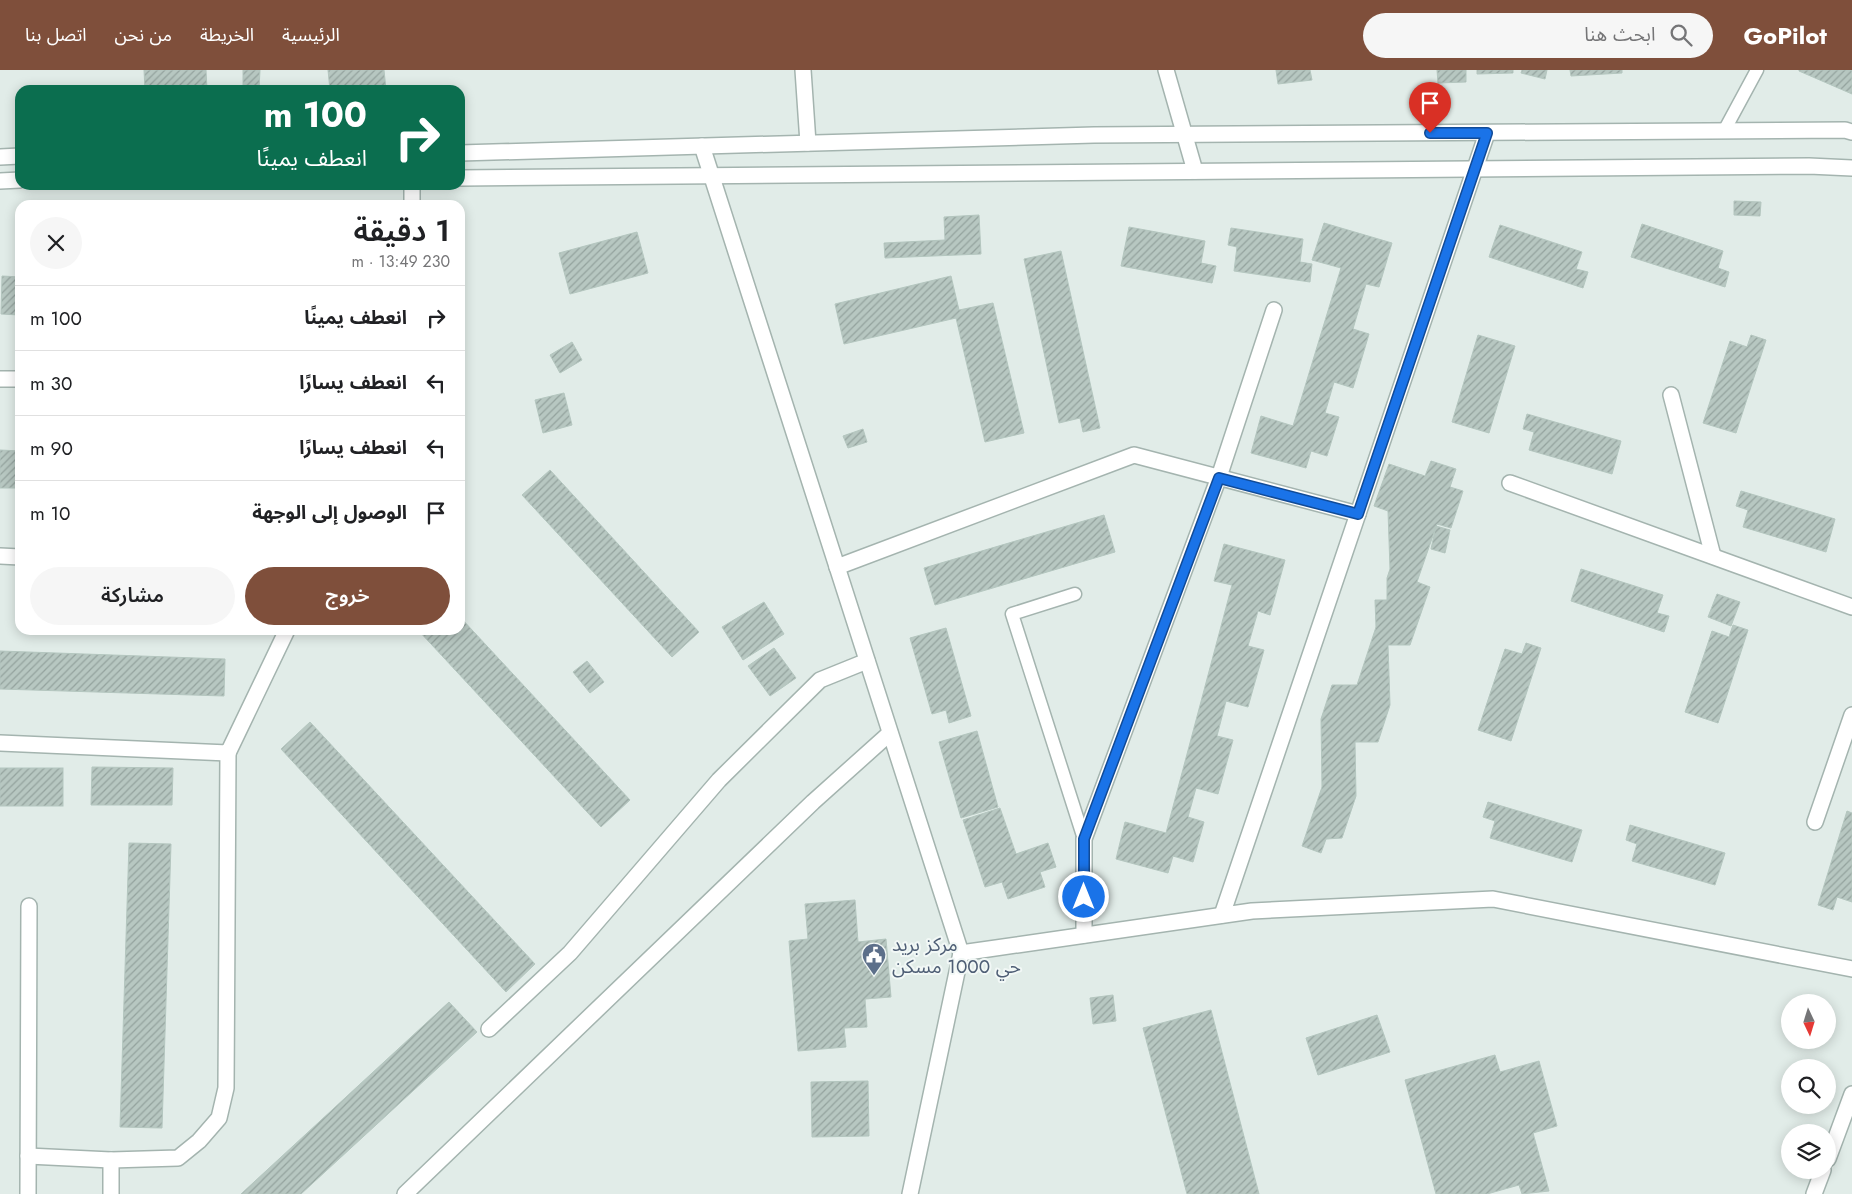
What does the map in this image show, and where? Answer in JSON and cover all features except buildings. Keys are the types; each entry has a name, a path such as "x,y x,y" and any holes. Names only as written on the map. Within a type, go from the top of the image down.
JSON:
{"street":[{"path":"803,70 808,143"},
{"path":"1166,70 1196,171"},
{"path":"465,153 1184,135 1724,131 1852,132"},
{"path":"1222,915 1487,133"},
{"path":"702,146 961,953 910,1194"},
{"path":"0,156 15,156"},
{"path":"465,178 1475,168 1799,166 1852,168"},
{"path":"0,181 15,180"},
{"path":"1084,935 1084,839 1219,478 1274,310"},
{"path":"0,379 15,380"},
{"path":"1671,395 1713,556"},
{"path":"837,567 1134,455 1358,514"},
{"path":"1510,483 1852,607"},
{"path":"0,556 15,557"},
{"path":"28,1156 111,1160 178,1158 199,1141 219,1118 226,1088 228,753 285,635"},
{"path":"489,1029 570,953 719,780 820,680 867,661"},
{"path":"1815,822 1852,715"},
{"path":"405,1194 813,802 890,733"},
{"path":"0,743 228,753"},
{"path":"961,953 1252,911 1493,899 1852,969"},
{"path":"28,1194 29,906"},
{"path":"1836,1137 1852,1094"},
{"path":"111,1160 111,1194"},
{"path":"1814,1194 1820,1179"}],"lane":[{"path":"1724,131 1757,70"},
{"path":"1075,594 1012,614 1084,839"}],"place":[{"name":"مركز بريد حي 1000 مسكن","path":"874,976"}],"route":[{"path":"1084,897 1084,839 1219,478 1358,514 1487,133 1430,133"}]}
